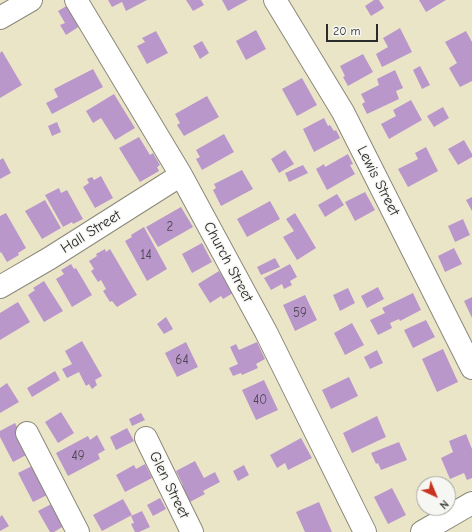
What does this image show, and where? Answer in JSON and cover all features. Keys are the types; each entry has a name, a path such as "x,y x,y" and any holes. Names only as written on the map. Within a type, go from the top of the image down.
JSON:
{"street":[{"path":"0,18 31,0"},
{"name":"Church Street","path":"76,0 181,175 266,332 365,532"},
{"name":"Lewis Street","path":"275,0 343,112 472,368"},
{"name":"Hall Street","path":"0,287 50,258 181,175"},
{"path":"27,433 78,532"},
{"name":"Glen Street","path":"146,438 192,532"},
{"path":"422,532 472,504"}],"building":[{"path":"108,0 147,0 126,11 122,2 112,7"},
{"path":"186,0 201,0 204,5 193,11"},
{"path":"222,0 248,0 228,11"},
{"path":"374,0 379,0 384,8 371,16 365,6"},
{"path":"419,0 446,0 426,12"},
{"path":"68,5 80,26 66,35 60,25 65,23 58,11"},
{"path":"400,28 412,52 382,67 376,54 388,47 383,38"},
{"path":"256,30 266,49 246,60 236,41"},
{"path":"156,31 168,53 147,64 137,46 145,42 142,38"},
{"path":"466,31 472,42 472,81 460,87 449,68 457,63 445,42"},
{"path":"202,41 209,53 200,59 193,46"},
{"path":"2,51 22,85 0,98 0,53"},
{"path":"363,54 373,72 348,86 343,77 345,76 340,66"},
{"path":"420,66 430,85 422,89 413,70"},
{"path":"93,69 103,87 52,114 46,103 58,97 54,89"},
{"path":"395,70 403,88 396,91 399,99 367,114 362,104 365,102 361,94 379,85 377,79"},
{"path":"302,78 317,105 297,116 282,89"},
{"path":"114,94 135,128 115,140 101,118 93,123 86,111"},
{"path":"207,96 219,117 184,136 177,125 180,123 175,114"},
{"path":"411,100 422,120 389,139 381,124 396,116 393,110"},
{"path":"443,107 449,118 434,127 427,116"},
{"path":"324,118 328,126 330,125 334,131 336,130 340,138 314,152 303,129"},
{"path":"57,122 61,132 52,136 48,126"},
{"path":"224,134 234,152 202,170 196,159 200,157 196,150"},
{"path":"139,137 150,155 153,153 160,165 157,167 159,171 140,182 119,148"},
{"path":"464,140 472,154 472,157 458,165 448,149"},
{"path":"426,147 438,171 408,187 398,169 418,159 415,153"},
{"path":"285,150 294,164 279,173 271,159"},
{"path":"348,154 353,164 350,165 355,174 327,190 316,169 324,164 325,167"},
{"path":"3,158 11,173 0,179 0,160"},
{"path":"303,165 308,173 289,182 285,173"},
{"path":"242,170 253,189 221,206 213,190 216,188 214,184"},
{"path":"101,176 113,198 95,208 83,187 89,183 87,179 92,177 94,180"},
{"path":"59,188 61,193 67,190 83,219 73,224 72,222 63,227 45,195"},
{"path":"365,192 375,210 355,221 345,202"},
{"path":"337,194 344,205 325,217 318,205"},
{"path":"472,197 472,211 466,200"},
{"path":"45,200 61,228 42,239 25,211"},
{"path":"270,201 280,219 247,237 237,219"},
{"path":"181,207 193,227 158,247 146,227"},
{"path":"6,213 26,248 18,253 19,255 7,262 1,252 0,253 0,216"},
{"path":"295,213 316,248 297,260 283,237 294,231 286,219"},
{"path":"463,219 470,235 455,242 448,226"},
{"path":"144,227 167,269 147,281 125,241 132,237 131,235"},
{"path":"202,243 212,262 192,273 182,254"},
{"path":"454,248 462,264 445,272 438,256"},
{"path":"105,249 106,252 110,249 137,295 117,307 112,301 110,302 103,291 106,289 101,280 98,282 91,271 94,269 89,261 97,256 96,254"},
{"path":"275,258 280,267 261,275 257,267"},
{"path":"71,264 74,269 76,268 92,295 72,307 56,279 64,274 61,270"},
{"path":"290,264 297,277 290,281 292,285 284,289 282,284 271,290 264,278"},
{"path":"219,271 233,293 223,299 221,296 210,303 198,284"},
{"path":"44,281 63,311 44,322 28,295 35,290 33,288"},
{"path":"378,287 384,299 367,308 361,296"},
{"path":"348,288 355,303 340,311 333,295"},
{"path":"413,293 421,310 400,321 399,319 390,323 392,328 378,335 370,320 385,313 382,308"},
{"path":"305,295 317,320 295,331 283,305"},
{"path":"472,297 472,318 464,301"},
{"path":"18,302 30,322 0,340 0,313"},
{"path":"166,317 173,329 164,334 157,324"},
{"path":"426,320 435,337 413,348 404,330"},
{"path":"352,323 364,345 345,355 334,333"},
{"path":"82,341 102,376 95,380 97,385 92,389 89,384 86,386 79,372 67,378 62,369 72,364 65,351"},
{"path":"186,342 198,367 177,377 165,353"},
{"path":"257,342 265,359 256,364 258,368 242,375 241,373 233,376 229,368 238,364 230,347 236,344 239,350"},
{"path":"443,349 458,382 437,392 422,359"},
{"path":"377,350 383,363 370,369 364,357"},
{"path":"55,371 60,380 32,397 27,388"},
{"path":"349,377 358,396 331,409 322,390"},
{"path":"264,380 278,410 256,420 242,390"},
{"path":"7,383 19,402 0,413 0,388"},
{"path":"61,412 74,433 58,443 45,422"},
{"path":"141,413 145,420 132,426 129,419"},
{"path":"377,416 386,437 352,453 343,433"},
{"path":"15,423 30,453 13,462 0,437 0,431"},
{"path":"127,428 134,441 116,450 110,437"},
{"path":"466,434 472,449 472,478 467,480 464,473 456,476 449,476 441,458 453,452 449,441"},
{"path":"97,435 105,450 98,454 100,459 68,476 56,453 88,436 90,440"},
{"path":"301,438 312,458 288,470 285,463 277,468 270,455"},
{"path":"399,442 407,460 381,470 378,463 376,464 371,453"},
{"path":"195,461 204,478 215,472 220,482 203,491 205,494 188,503 180,487 183,485 176,471"},
{"path":"36,464 51,493 33,502 18,473"},
{"path":"145,464 152,478 125,492 116,475 134,465 136,469"},
{"path":"244,465 249,475 238,481 233,471"},
{"path":"392,488 406,515 388,524 374,497"},
{"path":"160,498 166,509 153,516 147,505"},
{"path":"123,499 132,515 102,531 93,515"},
{"path":"55,502 67,524 54,532 50,532 38,511"},
{"path":"319,502 332,532 305,532 296,512"},
{"path":"142,511 150,527 139,532 135,532 131,524 134,523 131,516"},
{"path":"2,515 9,526 0,531 0,517"}]}
